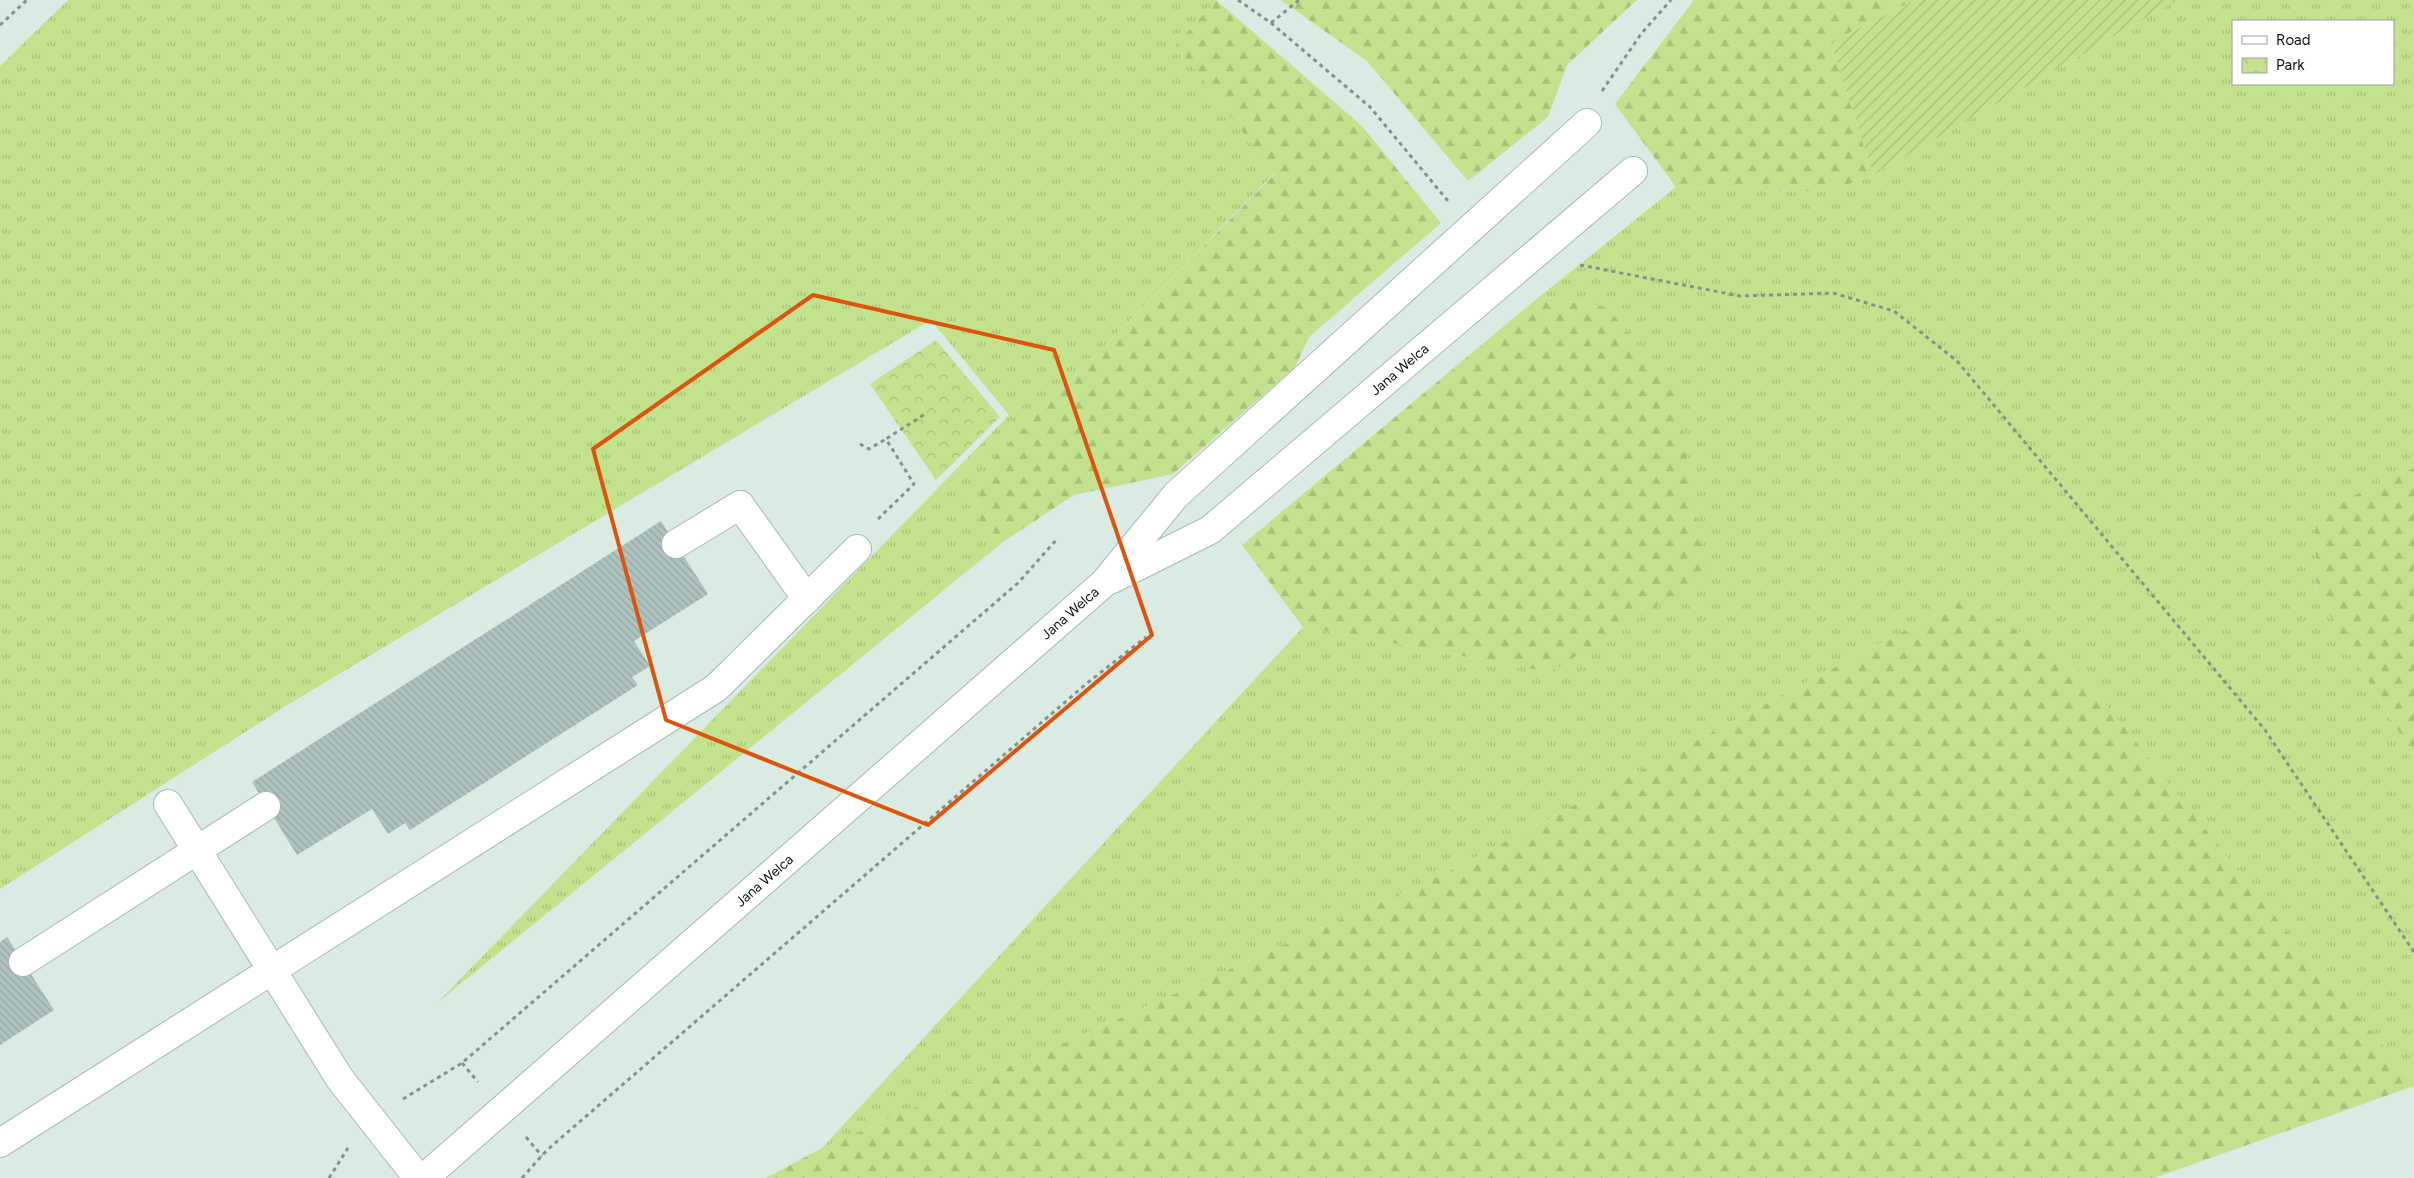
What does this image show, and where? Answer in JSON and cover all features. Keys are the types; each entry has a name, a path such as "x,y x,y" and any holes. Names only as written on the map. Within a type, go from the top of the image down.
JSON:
{"street":[{"name":"Jana Welca","path":"424,1178 1104,583 1176,495 1587,123"},
{"name":"Jana Welca","path":"1104,583 1210,530 1633,171"},
{"path":"676,544 740,505 807,598"},
{"path":"0,1143 716,688 857,549"},
{"path":"168,804 340,1079 418,1178"},
{"path":"23,962 196,849 266,806"}],"path":[{"path":"0,24 27,0"},
{"path":"1238,0 1271,22 1370,107 1471,228"},
{"path":"1271,22 1299,0"},
{"path":"1587,123 1598,96 1641,34 1671,0"},
{"path":"1532,256 1740,296 1833,293 1894,311 1957,361 2265,730 2414,952"},
{"path":"860,444 869,449 925,414"},
{"path":"872,524 914,484 886,439"},
{"path":"329,1178 351,1145 404,1099 462,1063 1018,583 1058,538"},
{"path":"522,1178 542,1156 1086,684 1146,637"},
{"path":"462,1063 481,1085"},
{"path":"523,1134 542,1156"}],"highlighted area":[{"path":"813,295 1054,350 1152,635 928,825 666,720 593,449"}],"green space":[{"path":"68,0 1216,0 1176,45 1275,173 990,462 972,513 1003,542 437,1003 1009,415 931,320 289,704 0,889 0,66"},
{"path":"1216,0 1362,126 1441,223 1309,337 1295,367 1173,474 1074,495 1003,542 972,513 990,462 1275,174 1176,45"},
{"path":"1281,0 1637,0 1567,65 1548,117 1468,181 1367,61"},
{"path":"1694,0 1915,0 1831,42 1873,175 1828,192 1676,187 1615,104"},
{"path":"1915,0 2177,0 1873,175 1831,42"},
{"path":"2177,0 2414,0 2414,468 2314,514 2317,594 2414,758 2414,1082 2297,944 1966,598 1448,872 1089,1032 822,1148 1303,627 1550,672 1607,307 1539,297 1676,187 1828,192 1873,175"},
{"path":"1539,297 1607,307 1675,391 1706,576 1550,672 1303,627 1242,545"},
{"path":"936,340 1000,417 936,480 870,384"},
{"path":"2414,468 2414,758 2317,594 2314,514"},
{"path":"1966,598 2078,669 2297,944 2414,1082 2414,1086 2154,1178 766,1178 822,1148 1089,1032 1448,872"}],"building":[{"path":"661,521 708,594 634,641 650,666 632,677 638,685 410,830 405,823 388,834 372,809 297,855 252,782"},
{"path":"7,937 54,1010 0,1045 0,942"}]}
